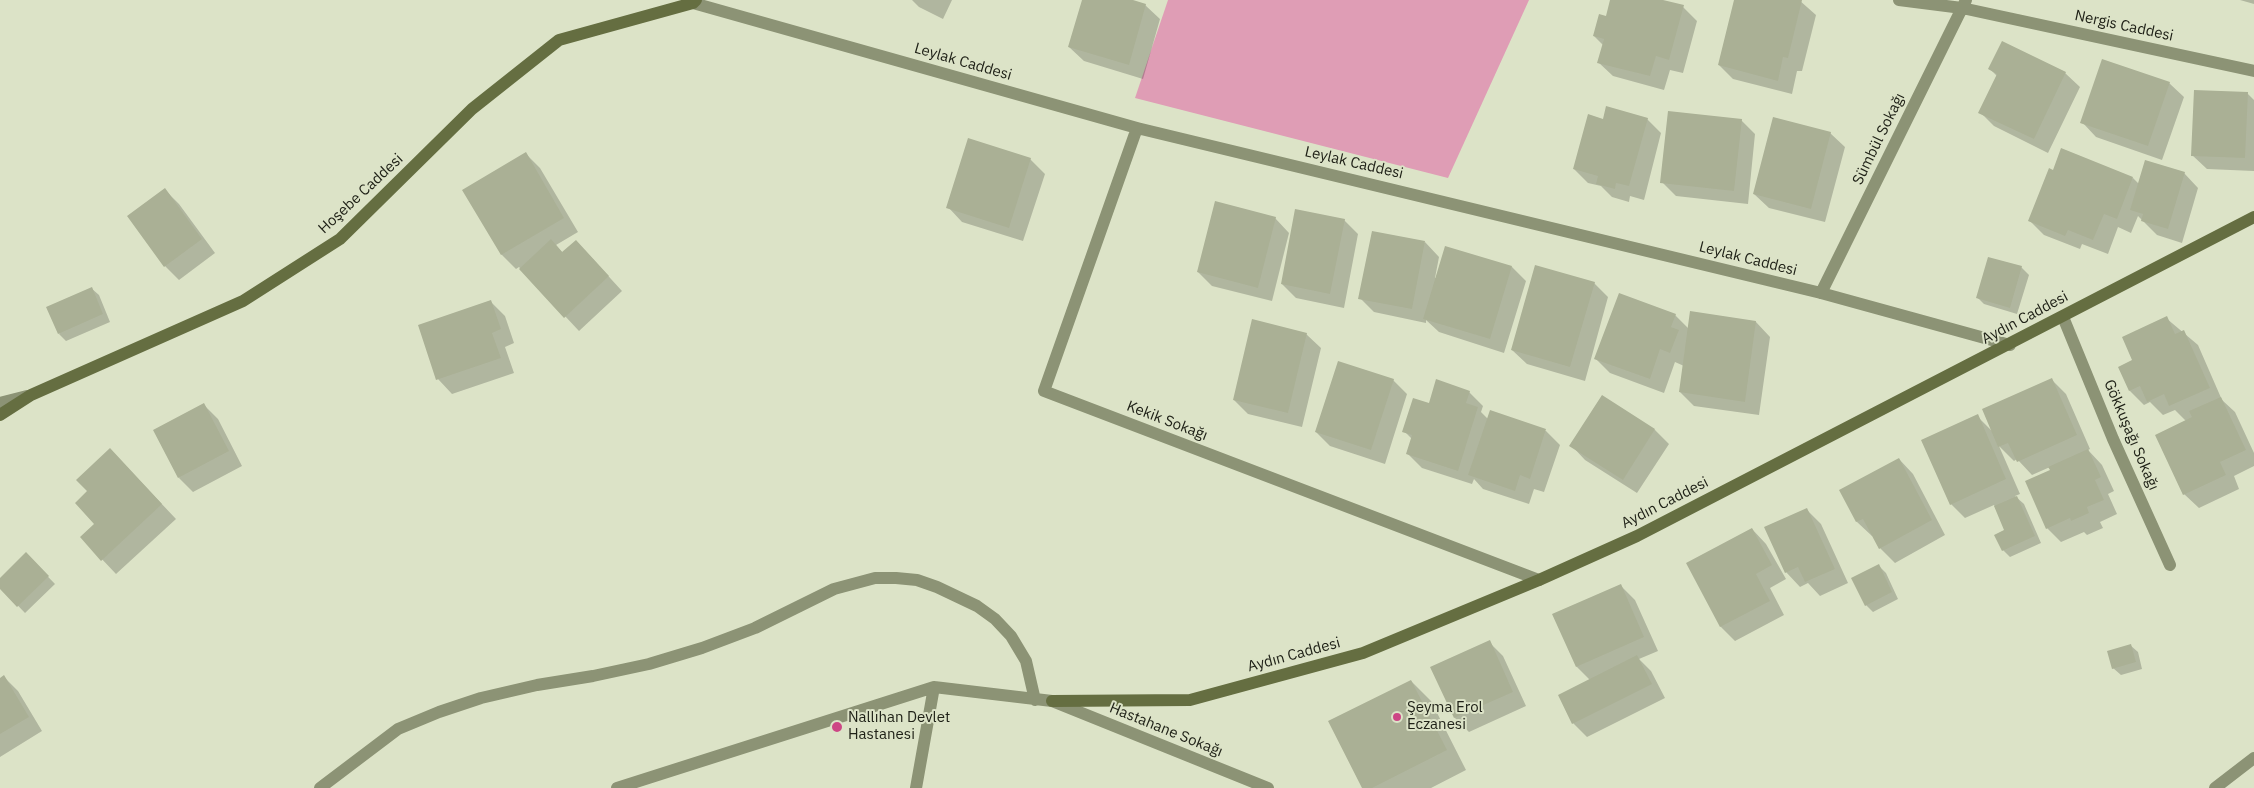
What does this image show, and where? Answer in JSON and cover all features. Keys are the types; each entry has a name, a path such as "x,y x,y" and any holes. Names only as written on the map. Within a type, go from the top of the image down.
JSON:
{"street":[{"name":"Nergis Caddesi","path":"1899,0 1964,4 2254,71"},
{"name":"Leylak Caddesi","path":"694,1 1137,128 1821,293 2010,345"},
{"name":"Hoşebe Caddesi","path":"0,415 31,395 243,300 340,239 472,109 559,40 694,1"},
{"name":"Sümbül Sokağı","path":"1821,293 1964,4"},
{"name":"Kekik Sokağı","path":"1137,128 1044,391 1539,580"},
{"name":"Aydın Caddesi","path":"1052,702 1190,700 1362,653 1539,580 1637,536 2010,345 2254,217"},
{"name":"Gökkuşağı Sokağı","path":"2063,317 2113,439 2170,565"},
{"path":"0,403 31,395"},
{"path":"320,788 398,728 439,712 491,696 537,685 649,664 702,648 755,628 834,589 875,578 917,580 937,587 977,606 995,619 1011,636 1026,661 1035,700"},
{"path":"617,788 934,687 916,788"},
{"name":"Hastahane Sokağı","path":"934,687 1052,702 1268,788"},
{"path":"2214,788 2254,758"}],"shaded area":[{"path":"1168,0 1529,0 1448,178 1135,98"}],"building":[{"path":"1082,0 1133,0 1146,4 1129,65 1068,47"},
{"path":"1610,0 1663,0 1684,5 1669,60 1656,56 1650,76 1597,63 1604,39 1593,36 1599,14 1606,16"},
{"path":"1734,0 1802,0 1788,58 1783,57 1778,81 1718,65"},
{"path":"2002,41 2066,72 2034,139 1978,113 1997,74 1988,69"},
{"path":"2102,59 2170,82 2148,146 2080,123"},
{"path":"2194,90 2248,92 2245,158 2191,156"},
{"path":"1606,106 1648,118 1629,186 1616,183 1615,189 1596,184 1598,176 1573,169 1588,114 1603,119"},
{"path":"1668,111 1742,119 1734,191 1660,183"},
{"path":"1773,117 1831,132 1811,209 1753,194"},
{"path":"968,138 1031,158 1009,228 946,208"},
{"path":"2061,148 2133,177 2117,219 2104,214 2093,240 2068,230 2065,236 2028,221 2049,168 2053,170"},
{"path":"526,152 564,218 501,255 462,190"},
{"path":"2145,160 2185,172 2168,229 2141,221 2143,214 2130,210"},
{"path":"165,188 202,239 164,267 127,216"},
{"path":"1215,201 1276,217 1258,288 1197,272"},
{"path":"1295,209 1345,219 1330,294 1281,284"},
{"path":"1372,231 1425,241 1412,309 1358,299"},
{"path":"551,239 562,252 576,240 609,276 564,318 519,269"},
{"path":"1445,246 1512,266 1490,339 1423,319"},
{"path":"1988,257 2022,266 2010,308 1976,298"},
{"path":"1535,265 1595,282 1570,367 1511,350"},
{"path":"92,287 103,314 58,334 46,307"},
{"path":"1619,293 1676,314 1671,327 1679,330 1670,353 1660,349 1650,379 1594,359"},
{"path":"491,300 501,329 492,333 501,358 436,380 418,325"},
{"path":"1690,311 1756,321 1745,402 1679,392"},
{"path":"2167,316 2175,334 2184,330 2210,388 2169,406 2164,394 2147,402 2140,386 2129,391 2118,367 2132,360 2122,337"},
{"path":"1252,319 1307,333 1288,413 1233,400"},
{"path":"1338,361 1394,379 1371,450 1315,432"},
{"path":"2052,378 2077,435 2017,462 2008,443 1998,447 1982,409"},
{"path":"1436,379 1470,391 1466,403 1478,407 1458,471 1406,454 1412,435 1402,432 1413,398 1429,403"},
{"path":"1602,395 1655,429 1623,480 1569,446"},
{"path":"2221,397 2246,450 2220,462 2226,475 2183,495 2155,435 2192,417 2189,411"},
{"path":"204,403 229,451 178,478 153,430"},
{"path":"1490,410 1546,429 1530,479 1520,475 1515,491 1468,475"},
{"path":"1978,414 2006,479 1950,505 1921,440"},
{"path":"110,448 162,504 101,561 80,537 94,524 75,503 87,491 76,480"},
{"path":"2088,449 2101,477 2095,480 2104,500 2087,507 2089,513 2071,521 2070,518 2046,529 2025,481 2050,470 2048,467"},
{"path":"1899,458 1932,520 1879,549 1863,519 1856,522 1839,490"},
{"path":"2017,496 2035,536 2002,551 1994,535 2004,530 1994,506"},
{"path":"1807,508 1835,569 1805,582 1798,567 1785,573 1764,527"},
{"path":"1752,528 1772,565 1756,574 1770,601 1720,627 1686,563"},
{"path":"26,552 49,576 17,607 0,589 0,578"},
{"path":"1879,564 1892,592 1865,606 1851,578"},
{"path":"1621,584 1644,637 1576,667 1552,614"},
{"path":"1490,640 1513,692 1454,718 1430,667"},
{"path":"2131,644 2136,662 2112,669 2107,651"},
{"path":"1637,655 1652,684 1572,724 1558,695"},
{"path":"4,675 29,717 0,734 0,678"},
{"path":"1411,680 1447,750 1372,788 1362,788 1328,721"}],"place":[{"name":"Şeyma Erol Eczanesi","path":"1397,717"},
{"name":"Nallıhan Devlet Hastanesi","path":"837,727"}]}
